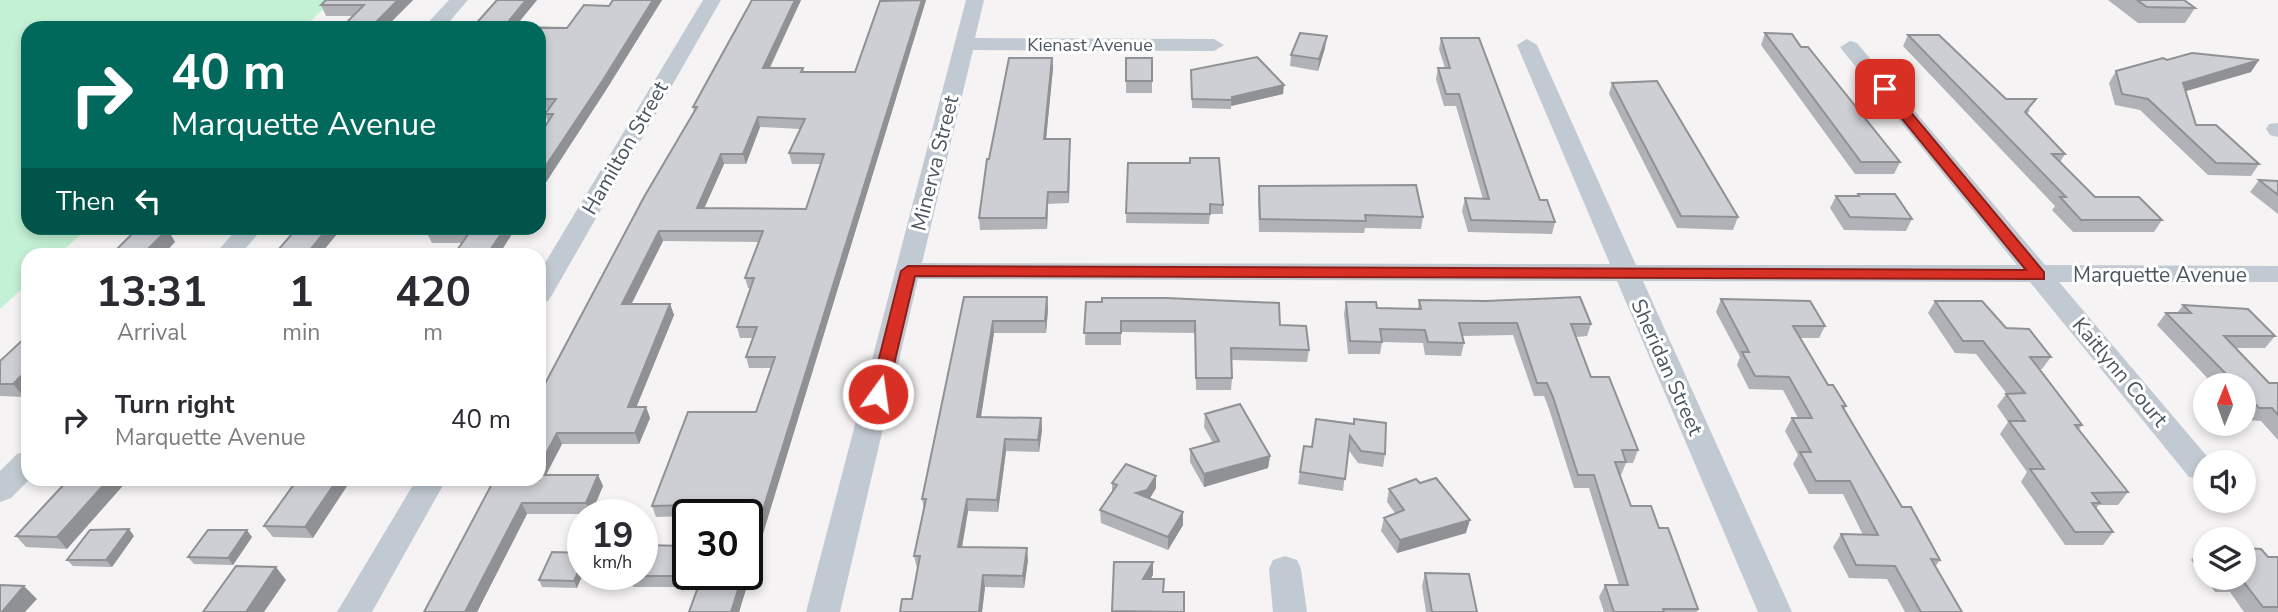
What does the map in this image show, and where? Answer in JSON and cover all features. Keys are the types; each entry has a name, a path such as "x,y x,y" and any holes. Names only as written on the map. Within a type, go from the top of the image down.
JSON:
{"street":[{"path":"440,21 459,0"},
{"name":"Hamilton Street","path":"546,283 712,0"},
{"name":"Minerva Street","path":"823,612 975,0"},
{"name":"Kienast Avenue","path":"965,44 1214,45"},
{"name":"Sheridan Street","path":"1527,45 1775,612"},
{"name":"Kaitlynn Court","path":"1850,47 2193,461"},
{"path":"232,248 244,235"},
{"name":"Marquette Avenue","path":"908,271 2278,274"},
{"path":"0,490 21,469"},
{"path":"354,612 428,486"},
{"path":"1285,569 1290,612"}],"green space":[{"path":"0,0 333,0 310,21 21,21 21,235 80,235 66,248 21,248 21,290 0,309"}],"building":[{"path":"326,0 398,0 377,21 348,21 364,5 321,5"},
{"path":"497,0 526,0 509,21 478,21"},
{"path":"613,0 653,0 546,166 546,125 553,114 546,113 556,99 546,99 546,28 567,28 584,5 609,6"},
{"path":"752,0 795,0 763,68 803,68 801,72 855,72 880,1 922,0 763,510 763,499 672,499 672,505 658,506 658,499 655,499 688,412 756,412 775,357 746,357 757,327 737,327 754,278 745,278 763,231 659,231 622,304 670,304 628,407 646,407 635,433 557,433 546,454 546,382 644,197 697,107 693,107","holes":["758,117 805,119 789,153 824,154 806,209 697,208 721,154 743,154"]},
{"path":"2137,0 2184,0 2195,8 2147,7"},
{"path":"1300,33 1327,36 1319,59 1291,55"},
{"path":"1765,33 1792,34 1801,47 1808,47 1900,162 1861,162"},
{"path":"1908,35 1939,35 2006,99 2036,99 2025,112 2065,154 2052,154 2095,197 2139,197 2162,220 2081,220 2060,197 2066,197"},
{"path":"1441,38 1479,38 1540,200 1547,200 1555,222 1471,220 1465,198 1489,199 1459,94 1446,94 1438,68 1450,68"},
{"path":"2192,53 2259,60 2183,83 2196,125 2216,125 2259,164 2216,163 2148,99 2122,94 2116,71"},
{"path":"1257,57 1284,85 1232,97 1232,100 1192,99 1191,70"},
{"path":"1009,58 1052,58 1044,139 1070,139 1068,192 1048,192 1046,218 979,218 987,159"},
{"path":"1126,58 1152,58 1152,81 1126,81"},
{"path":"1657,81 1738,217 1681,216 1612,83"},
{"path":"1190,158 1219,158 1223,205 1210,204 1210,214 1126,213 1128,163 1190,163"},
{"path":"2259,180 2278,181 2278,195"},
{"path":"1416,185 1423,217 1365,215 1366,221 1260,219 1259,186"},
{"path":"1858,194 1895,194 1912,219 1850,217 1836,196 1859,196"},
{"path":"131,235 162,235 149,248 118,248"},
{"path":"291,235 322,235 312,248 280,248"},
{"path":"468,235 500,235 491,248 459,248"},
{"path":"964,297 1047,297 1045,321 993,321 977,417 1041,418 1038,440 1005,439 997,500 967,499 958,547 1027,548 1023,576 983,575 979,612 900,612 902,599 912,599 920,556 914,556 926,499 922,499"},
{"path":"1580,297 1591,324 1571,324 1591,377 1609,377 1638,450 1622,450 1626,462 1615,462 1631,506 1651,506 1659,528 1668,528 1698,609 1614,612 1605,585 1628,585 1594,475 1578,475 1553,397 1547,383 1537,383 1517,323 1459,323 1464,343 1428,342 1425,330 1380,329 1382,342 1350,341 1346,302 1376,302 1377,308 1421,309 1419,300 1486,301"},
{"path":"1102,298 1279,303 1280,325 1306,326 1309,350 1231,348 1232,378 1196,378 1195,321 1121,321 1121,333 1084,333 1086,302 1102,302"},
{"path":"1721,299 1810,301 1825,326 1793,326 1828,385 1833,385 1846,406 1842,406 1902,507 1911,507 1940,560 1931,559 1962,612 1921,612 1895,566 1856,565 1841,534 1878,535 1850,481 1816,481 1800,452 1811,452 1792,418 1812,418 1789,377 1755,376 1742,352 1749,352"},
{"path":"1935,301 1982,301 2006,328 2029,329 2051,357 2030,357 2082,425 2075,425 2128,492 2092,493 2100,503 2092,503 2113,532 2075,532 2030,469 2044,469 2009,421 2025,421 2006,394 2025,393 1983,341 1963,341"},
{"path":"2183,305 2248,309 2275,336 2224,336 2269,383 2278,383 2278,415 2272,408 2259,408 2256,405 2256,373 2225,373 2166,313 2191,313"},
{"path":"21,342 21,376 13,384 0,384 0,361"},
{"path":"1240,404 1270,456 1204,474 1190,449 1219,441 1205,414"},
{"path":"1316,419 1354,424 1354,419 1386,423 1385,454 1361,451 1350,436 1345,479 1300,472 1304,446 1312,447"},
{"path":"1126,464 1156,476 1147,490 1136,493 1183,512 1168,537 1100,510 1117,485 1112,483"},
{"path":"546,475 598,475 588,499 567,499 567,503 522,503 465,612 424,612 491,486 546,486"},
{"path":"1436,478 1470,520 1400,540 1384,518 1404,510 1389,489 1416,479 1420,483"},
{"path":"62,486 103,486 57,537 16,536"},
{"path":"293,486 333,486 305,527 264,526"},
{"path":"129,529 106,560 67,560 90,530"},
{"path":"208,530 247,530 228,558 188,557"},
{"path":"658,545 672,546 672,576 658,576"},
{"path":"2256,549 2261,549 2268,557 2278,557 2278,607 2263,607 2250,590 2256,590"},
{"path":"552,552 567,552 567,581 539,580"},
{"path":"1114,562 1153,562 1143,579 1164,579 1163,592 1184,592 1184,612 1112,611"},
{"path":"236,566 276,567 246,612 203,612"},
{"path":"1425,573 1469,574 1477,612 1432,612"},
{"path":"0,585 24,586 2,612 0,612"},
{"path":"697,590 738,590 731,612 689,612"}],"route":[{"path":"878,394 908,271 2039,275 1885,89"}]}
